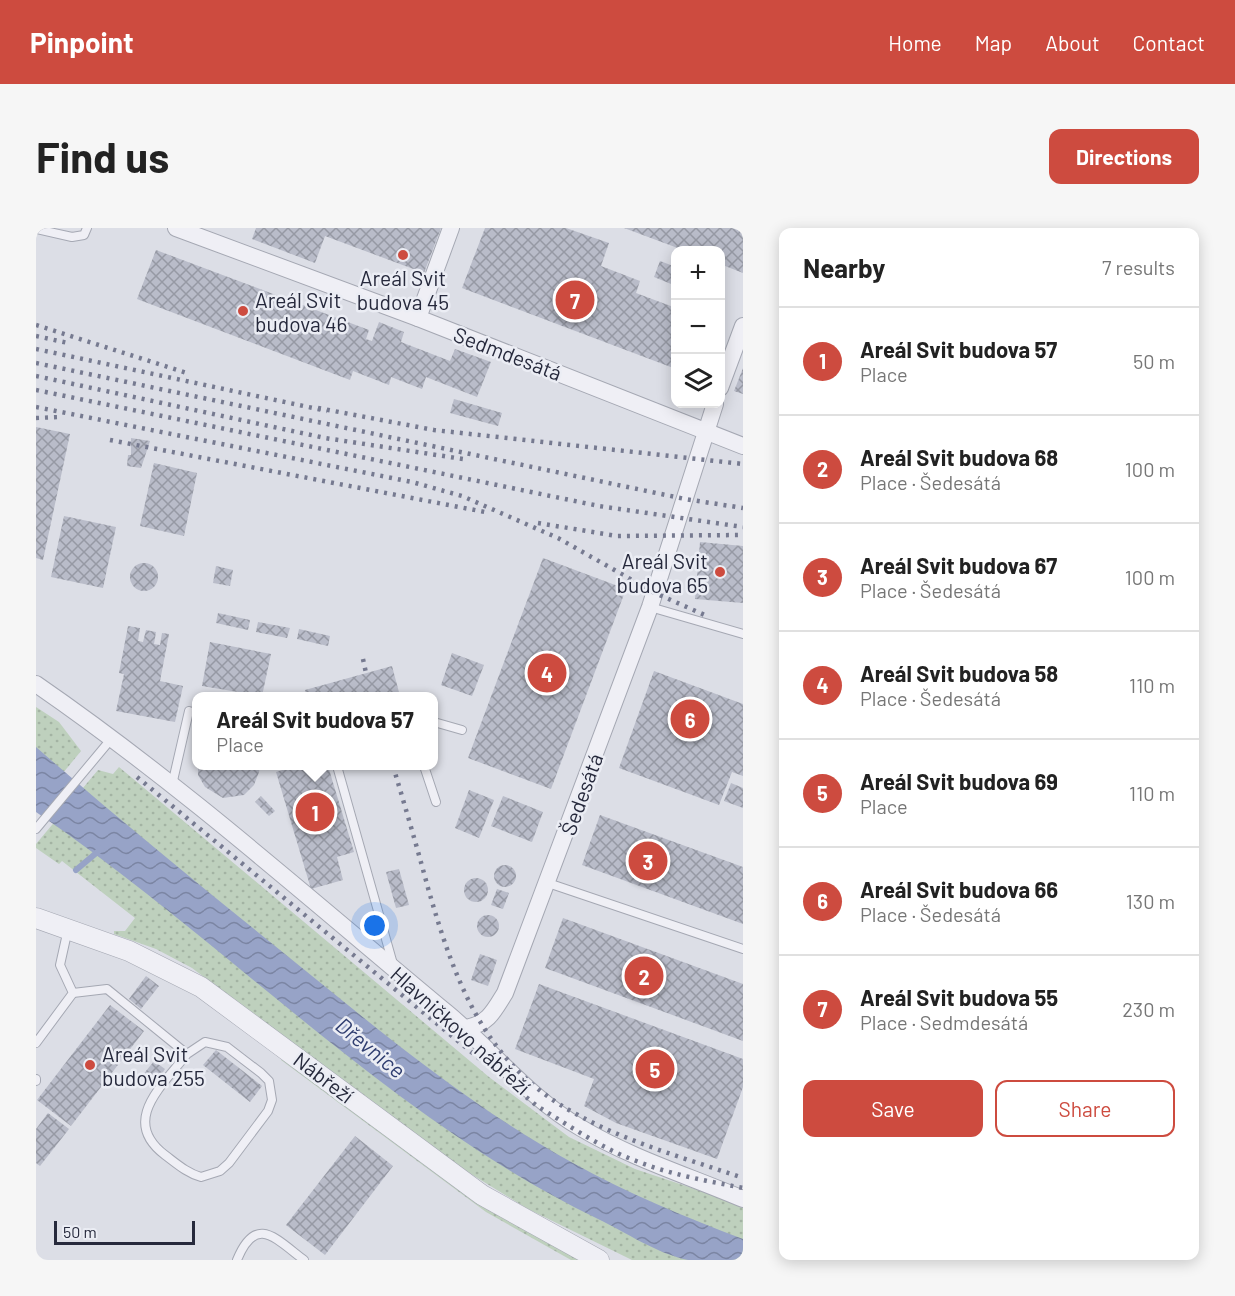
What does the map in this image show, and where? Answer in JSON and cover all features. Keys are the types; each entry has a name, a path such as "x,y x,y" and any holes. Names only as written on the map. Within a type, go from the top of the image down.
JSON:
{"street":[{"name":"Sedmdesátá","path":"176,228 418,318 743,446"},
{"path":"418,318 451,228"},
{"path":"725,375 743,326"},
{"path":"705,430 713,408"},
{"name":"Šedesátá","path":"466,1028 480,1025 490,1017 505,993 548,884 650,607 705,430"},
{"name":"Hlavničkovo nábřeží","path":"36,684 113,737 394,968 466,1028 536,1099 582,1129 652,1162 743,1199"},
{"name":"Nábřeží","path":"36,918 129,951 201,987 482,1195 599,1260"}],"lane":[{"path":"36,229 72,237 84,235 87,228"},
{"path":"650,607 743,634"},
{"path":"172,785 189,711 192,712"},
{"path":"438,723 462,730"},
{"path":"36,829 113,737"},
{"path":"338,770 394,968"},
{"path":"426,770 436,802"},
{"path":"548,884 743,949"},
{"path":"68,929 60,965 73,993"},
{"path":"36,1043 73,993 107,989 187,1054"},
{"path":"206,1042 227,1047 269,1081 272,1090 268,1111 229,1163 220,1171 201,1177 185,1170 152,1145 146,1137 144,1121 152,1100 187,1054 206,1042"},
{"path":"237,1260 243,1246 252,1235 259,1233 274,1239 304,1260"}],"green space":[{"path":"36,707 59,722 81,751 36,806"},
{"path":"119,767 489,1077 569,1137 635,1169 743,1205 743,1260 632,1260 528,1209 440,1155 192,968 156,949 114,934 114,931 125,931 135,918 62,861 59,864 36,848 36,844 98,770 113,774"},
{"path":"287,1057 580,1260 571,1260 486,1212 281,1060"}],"water":[{"name":"Dřevnice","path":"36,747 218,900 458,1090 534,1140 593,1174 656,1204 743,1239 743,1260 688,1260 653,1248 521,1178 448,1131 378,1080 175,916 36,812"}],"building":[{"name":"Areál Svit budova 45","path":"256,228 441,228 424,273 325,236 315,263 252,239"},
{"path":"485,228 566,228 609,243 601,266 640,281 636,293 671,306 671,367 462,288"},
{"path":"624,228 732,228 743,232 743,273 725,266 725,246 672,246"},
{"name":"Areál Svit budova 46","path":"156,250 369,330 366,339 372,341 379,322 404,332 401,342 450,361 455,349 491,362 477,397 426,377 422,389 391,377 389,385 353,371 350,380 137,299"},
{"path":"660,261 671,265 671,284 654,277"},
{"path":"743,368 743,394 734,391"},
{"path":"454,399 502,413 498,426 450,413"},
{"path":"36,427 70,434 43,560 36,558"},
{"path":"131,438 150,441 141,468 127,466 128,455 131,455"},
{"path":"154,463 197,473 184,536 140,526"},
{"path":"64,516 116,527 103,588 51,577"},
{"name":"Areál Svit budova 65","path":"700,542 743,546 743,603 695,599"},
{"path":"543,558 626,589 551,789 468,758"},
{"path":"144,563 154,567 158,577 154,587 144,591 134,587 130,577 134,567"},
{"path":"216,566 233,570 230,586 213,583"},
{"path":"218,613 250,620 248,630 216,623"},
{"path":"258,622 290,628 287,638 256,632"},
{"path":"128,626 140,628 138,641 143,642 146,630 156,632 154,644 160,645 162,633 169,634 160,681 183,686 175,722 116,711 124,674 119,673"},
{"path":"299,629 330,636 328,646 297,639"},
{"path":"210,642 271,654 263,692 238,692 202,686"},
{"path":"452,653 484,665 472,696 441,685"},
{"path":"392,666 399,692 306,692 305,690"},
{"path":"654,671 743,704 743,776 732,772 719,805 619,768"},
{"path":"198,770 259,770 254,785 244,795 223,798 205,787 198,775"},
{"path":"329,770 354,852 337,857 343,880 311,889 276,772"},
{"path":"731,783 743,788 743,808 724,801"},
{"path":"469,790 494,800 479,838 455,828"},
{"path":"261,796 275,811 269,816 255,802"},
{"path":"503,796 543,812 532,842 491,826"},
{"path":"600,815 743,867 743,924 582,865"},
{"path":"505,865 513,868 516,876 513,884 505,887 497,884 494,876 497,868"},
{"path":"399,869 409,905 396,908 386,872"},
{"path":"476,878 484,882 488,890 484,898 476,902 468,898 464,890 468,882"},
{"path":"497,889 509,893 503,909 491,905"},
{"path":"488,915 496,918 499,926 496,934 488,937 480,934 477,926 480,918"},
{"path":"563,918 743,984 743,1041 545,968"},
{"path":"480,954 497,960 488,986 471,980"},
{"path":"146,976 159,986 141,1009 129,999"},
{"path":"539,984 743,1059 743,1087 717,1159 616,1123 584,1106 594,1079 515,1049"},
{"name":"Areál Svit budova 255","path":"110,1005 144,1031 71,1126 37,1100"},
{"path":"216,1050 262,1086 250,1102 203,1065"},
{"path":"154,1061 165,1069 154,1085 142,1076"},
{"path":"48,1113 69,1129 40,1166 36,1163 36,1129"},
{"path":"355,1136 393,1166 325,1255 286,1225"}],"waterway":[{"path":"76,870 101,849"}],"railway":[{"path":"36,325 190,374"},
{"path":"36,336 68,343"},
{"path":"36,349 327,411"},
{"path":"36,363 685,499 743,508"},
{"path":"36,376 325,438 463,459"},
{"path":"36,390 599,506 743,527"},
{"path":"36,407 412,482 462,496 558,538 655,593 707,616"},
{"path":"318,408 434,430 743,464"},
{"path":"36,418 60,417"},
{"path":"110,440 485,512"},
{"path":"538,523 617,536 743,535"},
{"path":"363,659 366,673"},
{"path":"394,770 438,923 463,988 478,1018 519,1072 546,1095 597,1125 638,1142 743,1178"},
{"path":"137,777 537,1106 586,1137 625,1157 677,1174 743,1188"}],"place":[{"name":"Areál Svit budova 45","path":"403,255"},
{"name":"Areál Svit budova 55","path":"575,300"},
{"name":"Areál Svit budova 46","path":"243,311"},
{"name":"Areál Svit budova 65","path":"720,572"},
{"name":"Areál Svit budova 58","path":"547,673"},
{"name":"Areál Svit budova 66","path":"690,719"},
{"name":"Areál Svit budova 57","path":"315,812"},
{"name":"Areál Svit budova 67","path":"648,861"},
{"name":"Areál Svit budova 68","path":"644,976"},
{"name":"Areál Svit budova 255","path":"90,1065"},
{"name":"Areál Svit budova 69","path":"655,1069"}]}
